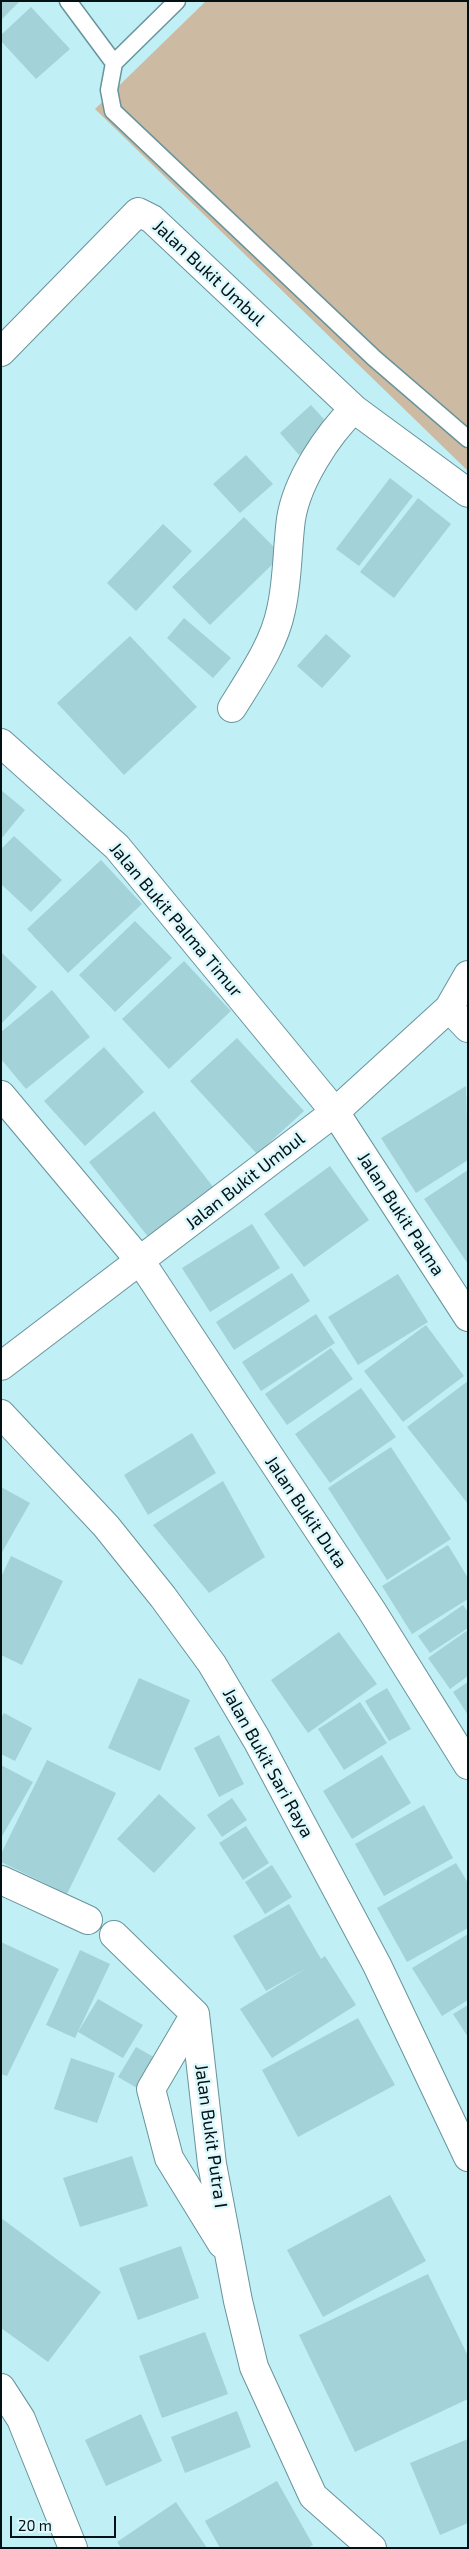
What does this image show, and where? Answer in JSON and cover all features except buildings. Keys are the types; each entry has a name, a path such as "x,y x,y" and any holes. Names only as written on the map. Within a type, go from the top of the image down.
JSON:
{"street":[{"name":"Jalan Bukit Umbul","path":"1,352 138,212 152,219 354,409 468,493"},
{"path":"232,708 270,641 281,610 291,518 297,495 306,476 338,424 354,409"},
{"name":"Jalan Bukit Palma Timur","path":"1,743 117,847 335,1112"},
{"name":"Jalan Bukit Umbul","path":"1,1366 335,1112 449,1008 468,975"},
{"path":"449,1008 468,1028"},
{"name":"Jalan Bukit Duta","path":"1,1096 140,1262 372,1611 468,1765"},
{"name":"Jalan Bukit Palma","path":"335,1112 468,1317"},
{"name":"Jalan Bukit Sari Raya","path":"1,1414 106,1526 163,1596 212,1664 257,1740 377,1965 468,2156"},
{"path":"1,1880 88,1920"},
{"path":"114,1934 195,2014"},
{"name":"Jalan Bukit Putra I","path":"195,2014 212,2164 254,2367 313,2496 372,2548"},
{"name":"Jalan Bukit Putra I","path":"195,2014 151,2089 169,2158 230,2258"},
{"path":"1,2388 21,2419 73,2548"}],"lane":[{"path":"68,1 114,63"},
{"path":"177,1 114,63 109,90 114,111 374,358 468,439"}],"shaded area":[{"path":"206,1 468,1 468,471 95,109"}]}
